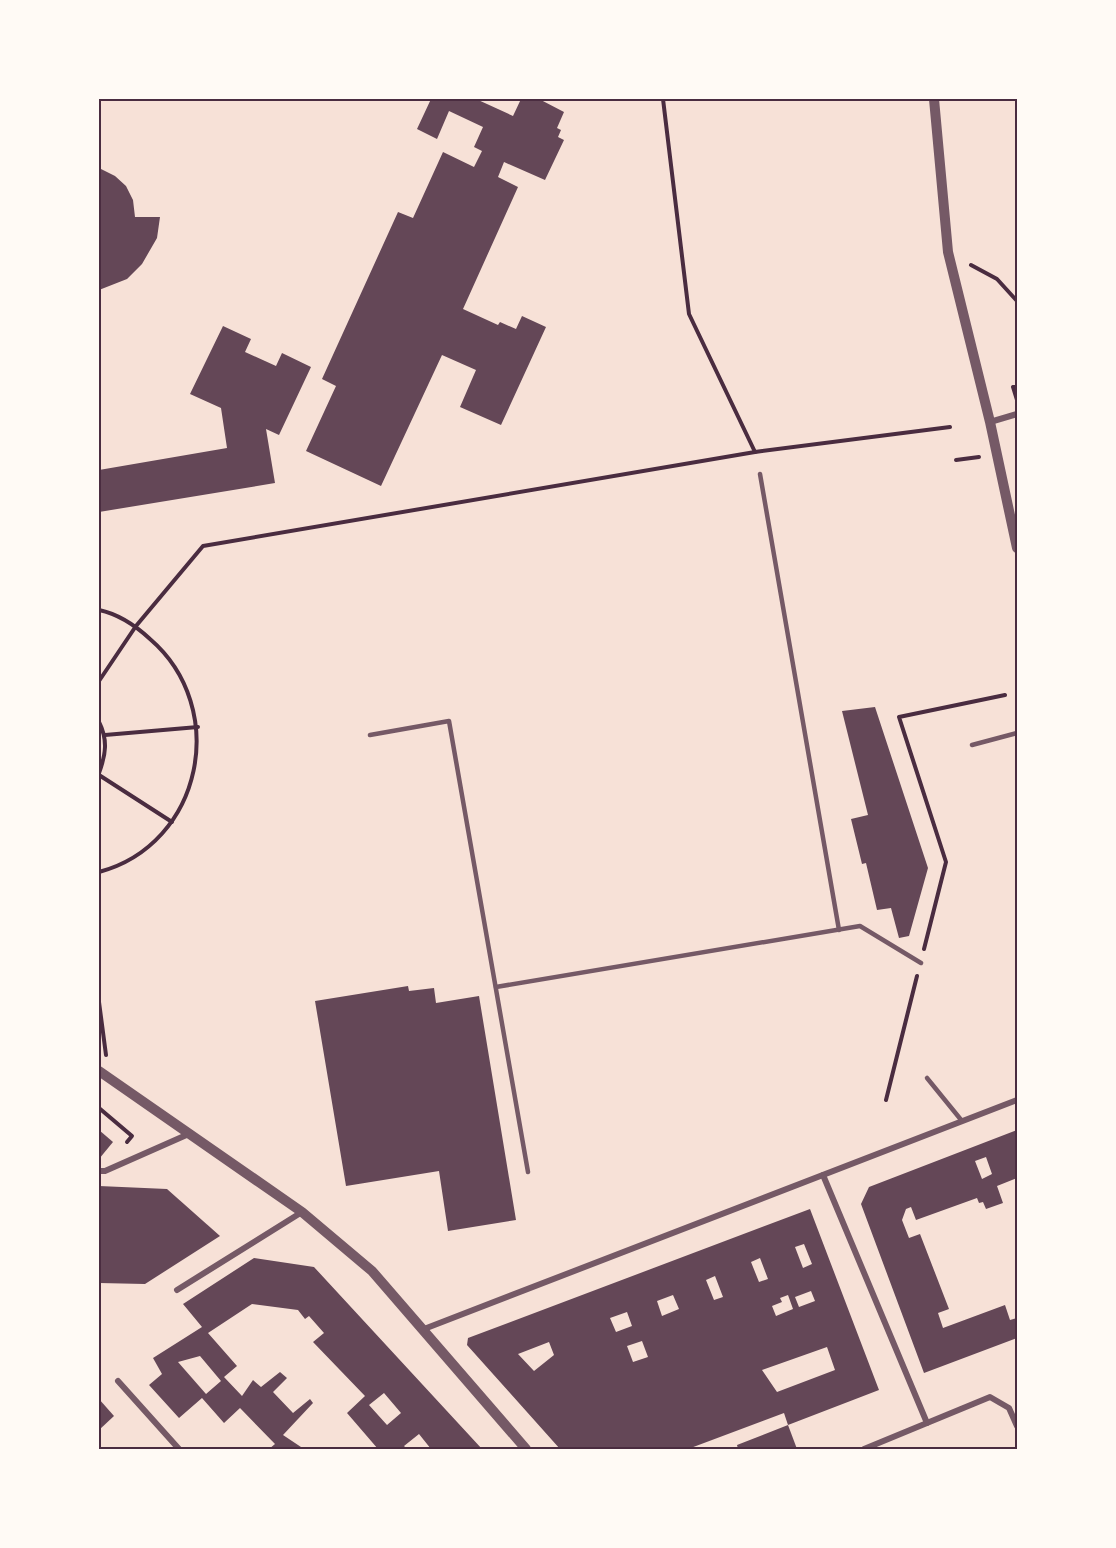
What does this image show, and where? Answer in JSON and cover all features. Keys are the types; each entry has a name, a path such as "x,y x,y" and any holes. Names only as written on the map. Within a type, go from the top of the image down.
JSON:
{"street":[{"path":"934,99 948,252 990,422 1017,548"},
{"path":"990,422 1017,414"},
{"path":"99,1071 302,1212 372,1271 526,1449"},
{"path":"424,1329 1017,1100"},
{"path":"99,1171 105,1171 178,1141 191,1133"},
{"path":"823,1175 927,1423"},
{"path":"177,1290 302,1212"},
{"path":"118,1381 179,1449"},
{"path":"864,1449 990,1397 1009,1408 1017,1426"}],"lane":[{"path":"760,474 839,930"},
{"path":"370,735 449,721 528,1172"},
{"path":"972,745 1017,733"},
{"path":"496,987 860,927 921,963"},
{"path":"927,1078 962,1121"}],"path":[{"path":"663,99 689,314 755,452"},
{"path":"948,252 997,279 1017,301"},
{"path":"1017,387 1013,387 1017,401"},
{"path":"99,681 136,626 203,546 755,452 950,427"},
{"path":"99,610 136,626 167,653 188,687 198,726 194,777 172,822 147,849 116,867 99,872"},
{"path":"885,1100 946,862 899,717 1005,695"},
{"path":"99,722 105,735 106,756 99,774 172,822"},
{"path":"105,735 198,726"},
{"path":"99,1002 102,1023"},
{"path":"99,1108 132,1136 125,1144"}],"building":[{"path":"431,99 476,99 513,116 521,99 539,99 564,112 557,128 561,130 558,137 564,140 545,180 504,162 498,177 518,187 463,309 498,325 500,322 516,329 522,316 546,327 501,425 460,407 476,370 442,355 381,486 306,451 336,386 322,379 398,212 413,218 443,152 474,167 482,151 474,147 483,127 449,111 437,139 417,129"},
{"path":"99,168 115,176 126,186 133,200 135,217 160,217 157,238 142,264 127,279 99,290"},
{"path":"223,326 251,339 245,352 276,366 282,353 311,367 279,435 266,429 275,483 99,512 99,470 227,448 221,408 190,394"},
{"path":"875,707 928,868 909,936 899,938 891,908 877,910 866,863 862,864 851,819 868,815 842,711"},
{"path":"408,986 409,991 434,988 436,1003 479,996 516,1220 448,1231 439,1171 346,1186 315,1001"},
{"path":"99,1130 113,1142 99,1159"},
{"path":"1017,1130 1017,1178 997,1186 1003,1203 986,1209 983,1202 979,1203 977,1198 916,1220 911,1207 906,1209 902,1220 909,1238 920,1234 949,1309 938,1313 943,1328 1005,1305 1010,1320 1017,1318 1017,1338 924,1373 861,1204 869,1187","holes":["986,1157 992,1174 982,1179 975,1161"]},
{"path":"99,1186 167,1189 220,1236 145,1284 99,1283"},
{"path":"810,1209 879,1390 788,1425 784,1413 688,1449 560,1449 467,1345 468,1338","holes":["804,1244 812,1264 803,1268 795,1247","760,1258 768,1279 759,1282 751,1262","715,1276 723,1297 714,1300 706,1280","811,1291 815,1301 799,1307 795,1297","673,1295 679,1309 662,1316 657,1301","788,1295 793,1309 776,1316 772,1306 782,1302 780,1298","627,1312 632,1326 616,1332 610,1318","642,1341 648,1357 633,1362 627,1346","549,1342 554,1355 534,1371 518,1354","827,1347 835,1370 777,1392 762,1370"]},
{"path":"254,1258 314,1267 482,1449 431,1449 419,1434 404,1446 407,1449 378,1449 347,1413 365,1396 313,1342 324,1333 309,1316 305,1319 298,1310 252,1304 208,1333 237,1366 224,1377 242,1396 253,1380 261,1387 280,1372 287,1378 273,1392 293,1413 310,1399 313,1403 283,1435 304,1449 269,1449 275,1444 240,1408 224,1423 202,1398 179,1418 149,1385 162,1374 153,1358 202,1327 183,1304","holes":["200,1356 221,1381 206,1394 178,1362","384,1393 401,1413 387,1425 369,1405"]},
{"path":"99,1399 114,1416 99,1430"},
{"path":"788,1425 797,1449 774,1449 773,1447 738,1449 737,1445"}]}
